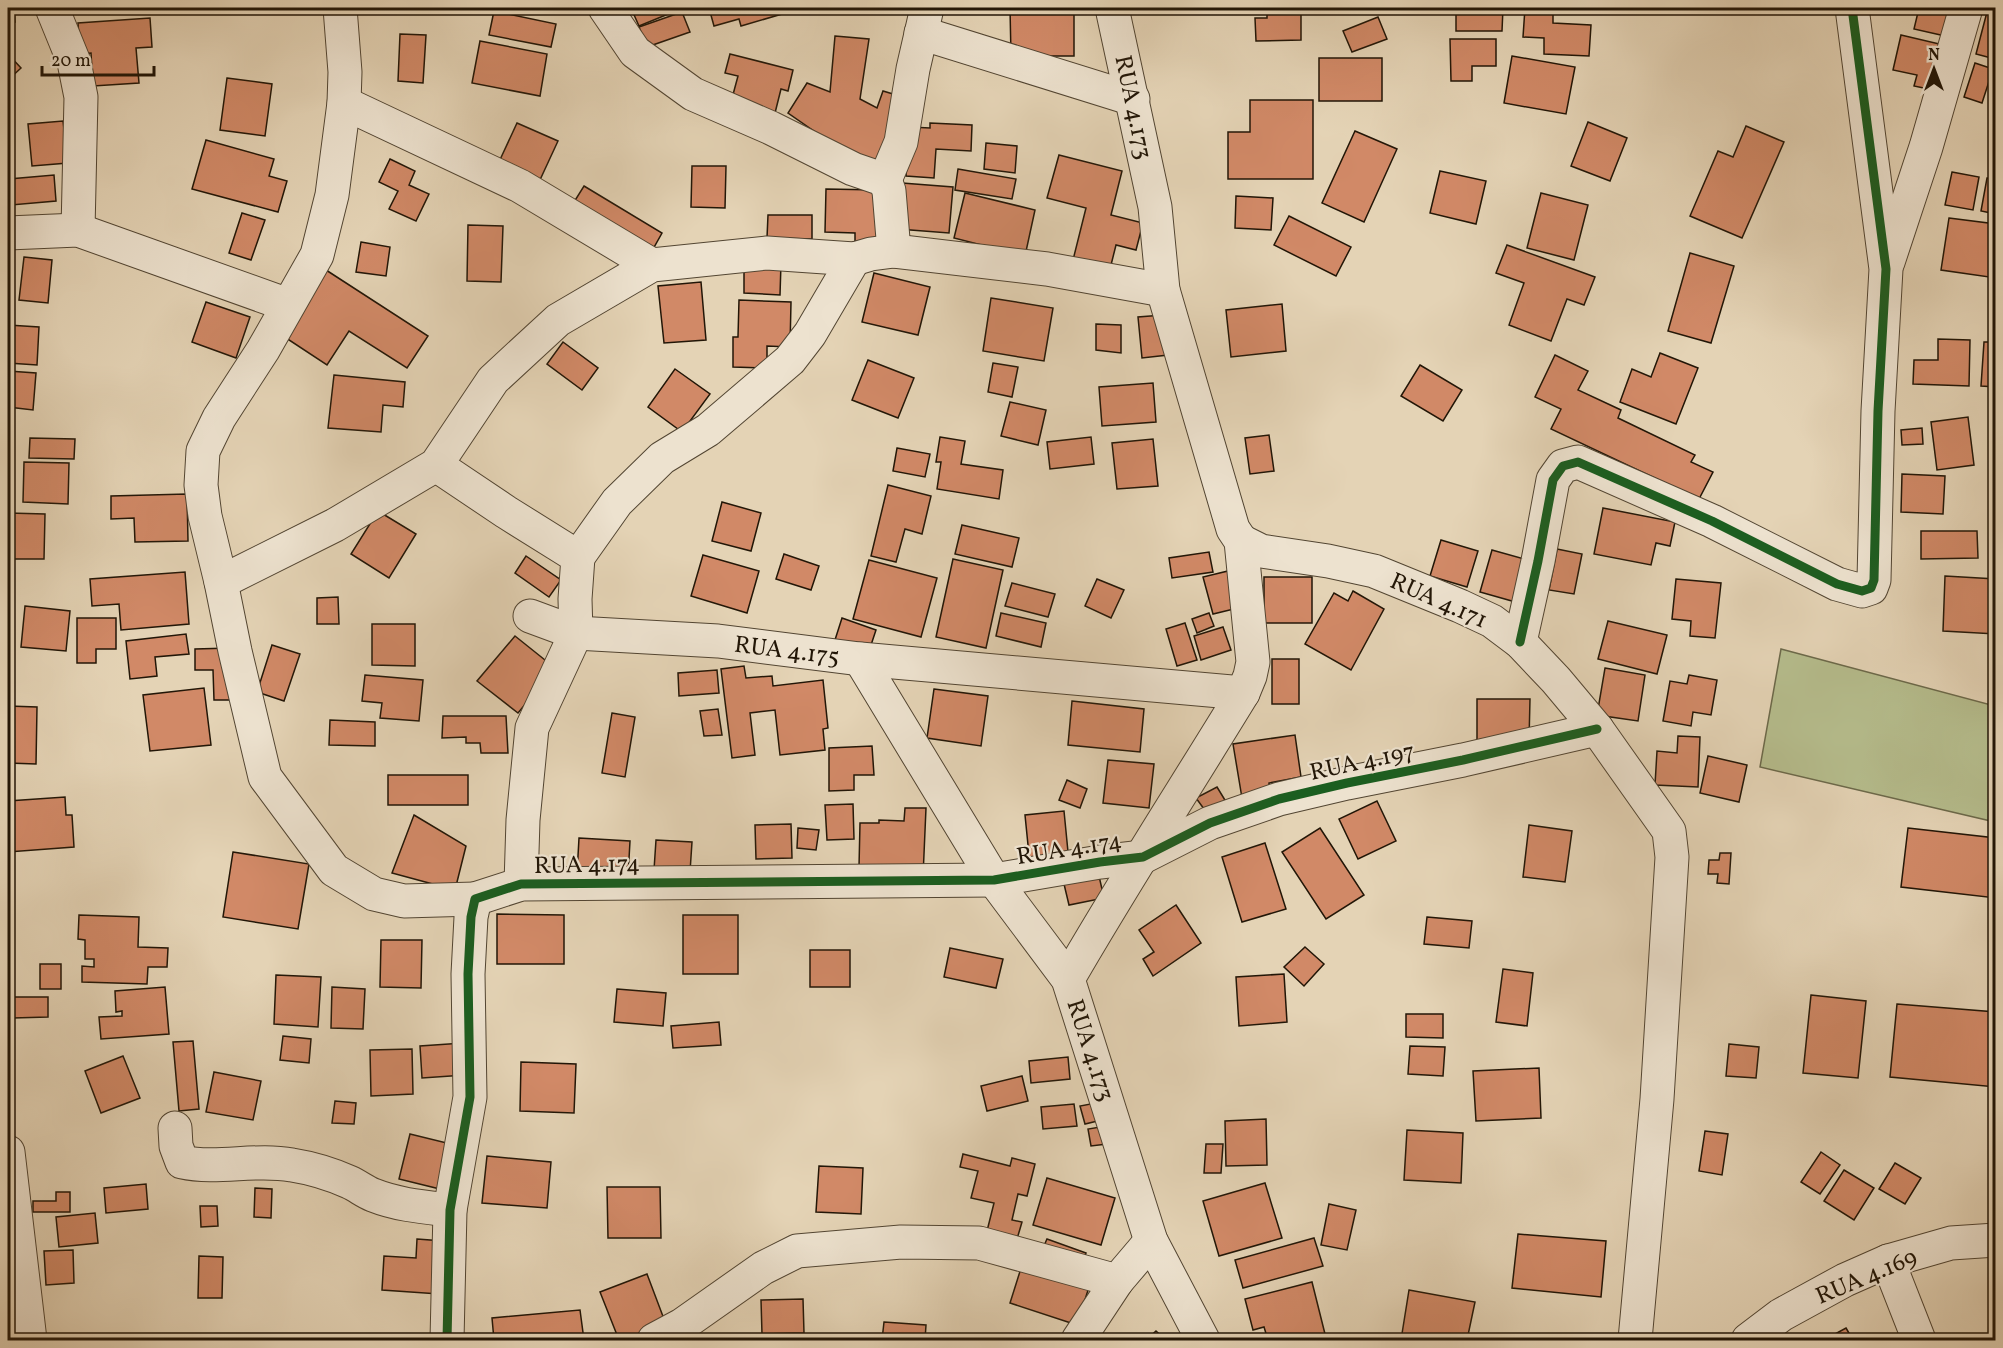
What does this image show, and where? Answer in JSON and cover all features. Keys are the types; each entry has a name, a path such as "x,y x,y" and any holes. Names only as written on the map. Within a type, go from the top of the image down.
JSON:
{"street":[{"path":"52,8 74,63 81,97 78,230"},
{"name":"RUA 4.174","path":"340,8 345,72 344,103 332,195 316,255 263,350 219,418 203,451 201,485 204,516 222,582 235,651 265,777 334,870 374,894 404,901 475,899 521,884 994,880 1120,858 1143,857"},
{"path":"605,8 635,52 693,94 771,128 853,169 885,180"},
{"name":"RUA 4.173","path":"1112,8 1155,207 1163,290 1233,529 1241,541 1253,662 1243,693 1143,857 1114,898 1068,979 1151,1241 1203,1341"},
{"path":"1520,642 1553,480 1563,466 1578,462 1712,520 1837,584 1862,591 1871,588 1874,580 1880,368 1886,269 1852,8"},
{"path":"1886,269 1926,147 1966,8"},
{"path":"894,251 889,191 885,180 901,142 924,20 1133,99"},
{"path":"344,103 520,186 652,265"},
{"path":"8,233 78,230 288,305"},
{"path":"222,582 335,525 436,465 493,380 558,320 652,265 766,253 854,259 894,251 1047,269 1163,290"},
{"path":"521,884 523,820 532,728 576,633 575,599 578,557 617,502 662,458 708,430 790,360 810,334 854,259"},
{"path":"436,465 578,557"},
{"name":"RUA 4.171","path":"1241,541 1261,551 1328,561 1374,571 1492,621 1520,642 1556,680 1597,729 1669,831 1672,857 1657,1099 1635,1341"},
{"name":"RUA 4.175","path":"530,616 576,633 718,641 861,659 994,880 1068,979"},
{"path":"861,659 1243,693"},
{"name":"RUA 4.197","path":"1143,857 1210,823 1279,799 1597,729"},
{"path":"447,1341 450,1210 470,1097 468,974 471,917 475,899"},
{"path":"175,1128 176,1146 182,1162 199,1166 240,1162 291,1164 326,1173 351,1183 371,1195 401,1204 450,1210"},
{"path":"8,1152 30,1341"},
{"name":"RUA 4.169","path":"1748,1341 1781,1315 1845,1280 1888,1262 1951,1243 1995,1240"},
{"path":"1078,1341 1117,1281 1151,1241"},
{"path":"654,1341 682,1325 763,1268 797,1251 901,1242 979,1243 1117,1281"},
{"path":"1888,1262 1918,1341"}],"green space":[{"path":"1781,649 1995,706 1995,822 1760,767"}],"building":[{"path":"8,8 14,8 15,22 8,23"},
{"path":"631,8 683,8 639,26"},
{"path":"709,8 787,8 789,12 741,26 739,19 714,26"},
{"path":"1010,8 1074,8 1074,56 1011,56"},
{"path":"1267,8 1301,8 1301,40 1256,41 1255,18 1267,18"},
{"path":"1456,8 1503,8 1502,31 1456,31"},
{"path":"1525,8 1553,8 1553,23 1591,25 1589,56 1544,54 1544,38 1523,37"},
{"path":"1919,8 1953,8 1954,38 1914,29"},
{"path":"494,11 556,24 551,47 489,35"},
{"path":"682,12 690,32 647,47 639,27"},
{"path":"1987,12 1996,14 1995,59 1976,54"},
{"path":"1378,17 1387,39 1352,52 1343,31"},
{"path":"150,18 152,47 136,48 139,83 93,86 91,53 80,54 78,23"},
{"path":"400,34 426,35 423,83 398,81"},
{"path":"1901,35 1948,46 1938,91 1914,86 1917,75 1893,70"},
{"path":"835,36 869,39 860,99 877,108 883,91 903,97 876,174 788,113 807,83 830,92"},
{"path":"1450,39 1496,39 1496,66 1472,66 1472,81 1451,81"},
{"path":"480,41 547,54 540,96 472,83"},
{"path":"8,54 21,68 8,80"},
{"path":"730,54 793,70 788,91 781,89 775,113 731,102 738,76 725,73"},
{"path":"1512,56 1575,67 1566,114 1504,103"},
{"path":"1319,58 1382,58 1382,101 1319,101"},
{"path":"1975,63 1993,69 1982,103 1964,97"},
{"path":"227,78 272,84 265,136 220,130"},
{"path":"1250,100 1313,100 1313,179 1228,179 1228,132 1250,132"},
{"path":"63,121 68,163 32,166 28,124"},
{"path":"1588,122 1627,138 1610,181 1571,166"},
{"path":"517,123 558,141 539,182 498,164"},
{"path":"930,123 972,125 971,151 936,149 934,178 906,176 910,127 930,128"},
{"path":"1746,126 1784,142 1742,238 1690,216 1718,151 1733,157"},
{"path":"1355,131 1397,149 1364,222 1322,203"},
{"path":"206,140 274,159 269,176 287,181 278,212 192,189"},
{"path":"986,143 1017,146 1015,173 984,169"},
{"path":"1059,155 1122,171 1111,215 1143,223 1136,250 1116,245 1110,269 1073,260 1086,208 1047,198"},
{"path":"390,159 415,171 409,185 429,194 416,221 389,209 398,191 379,182"},
{"path":"692,166 726,166 725,208 691,207"},
{"path":"958,169 1016,179 1012,199 955,190"},
{"path":"1440,171 1486,181 1476,224 1430,213"},
{"path":"1952,172 1979,177 1973,210 1945,205"},
{"path":"54,175 56,201 11,205 9,179"},
{"path":"1987,178 1996,179 1996,214 1981,211"},
{"path":"902,183 953,187 949,233 898,229"},
{"path":"584,186 662,233 648,258 569,210"},
{"path":"826,189 879,190 878,246 855,245 855,233 825,232"},
{"path":"965,193 1035,210 1025,256 954,238"},
{"path":"1541,193 1588,205 1574,260 1527,248"},
{"path":"1236,196 1273,198 1271,230 1235,228"},
{"path":"242,213 265,220 251,260 229,253"},
{"path":"768,215 812,215 812,239 767,238"},
{"path":"1289,216 1351,247 1336,276 1274,245"},
{"path":"1949,218 1996,224 1996,278 1941,270"},
{"path":"468,225 503,226 501,282 467,281"},
{"path":"361,242 390,247 386,276 356,272"},
{"path":"1507,245 1595,277 1584,305 1567,299 1551,341 1509,325 1524,283 1496,273"},
{"path":"1690,253 1734,266 1711,343 1668,331"},
{"path":"24,257 52,260 48,303 19,300"},
{"path":"744,262 781,263 780,295 744,293"},
{"path":"326,270 428,336 407,368 349,331 327,365 283,336"},
{"path":"874,273 930,287 918,335 862,322"},
{"path":"701,282 706,340 664,343 658,286"},
{"path":"991,298 1053,308 1044,361 983,351"},
{"path":"739,300 791,302 790,347 767,346 767,368 733,367 733,337 738,337"},
{"path":"206,302 250,317 236,358 192,342"},
{"path":"1282,304 1286,351 1231,357 1226,310"},
{"path":"1163,315 1168,355 1142,358 1138,317"},
{"path":"1096,324 1121,325 1121,353 1096,350"},
{"path":"8,325 39,327 37,365 8,363"},
{"path":"1938,339 1970,340 1969,386 1913,384 1914,360 1938,360"},
{"path":"563,342 598,368 582,390 547,364"},
{"path":"1984,342 1996,342 1996,387 1981,386"},
{"path":"1660,353 1698,368 1676,424 1620,402 1632,369 1651,377"},
{"path":"1555,355 1588,371 1578,390 1621,410 1618,418 1695,455 1691,462 1713,472 1699,499 1551,429 1561,409 1535,397"},
{"path":"868,360 914,378 898,418 852,400"},
{"path":"993,363 1018,367 1012,397 988,392"},
{"path":"1420,365 1462,390 1443,421 1401,396"},
{"path":"675,369 710,394 682,432 648,407"},
{"path":"8,371 36,373 33,410 8,407"},
{"path":"334,375 405,382 403,407 383,405 381,432 328,428"},
{"path":"1153,383 1156,422 1102,426 1099,387"},
{"path":"1010,402 1046,410 1038,445 1001,436"},
{"path":"1968,417 1974,465 1937,470 1931,422"},
{"path":"1922,428 1923,444 1902,445 1901,430"},
{"path":"1269,435 1274,471 1250,474 1245,438"},
{"path":"940,437 965,441 961,464 1003,470 999,499 937,489 941,462 936,462"},
{"path":"1091,437 1094,464 1050,469 1047,442"},
{"path":"30,438 75,439 74,459 29,458"},
{"path":"1153,439 1158,486 1117,489 1112,443"},
{"path":"897,448 930,454 925,477 893,471"},
{"path":"24,462 69,463 68,504 23,502"},
{"path":"1902,474 1945,476 1943,514 1901,512"},
{"path":"888,485 931,496 922,534 905,529 896,562 871,556"},
{"path":"187,494 188,541 135,542 134,518 111,519 111,496"},
{"path":"722,502 761,513 751,551 712,541"},
{"path":"1603,508 1675,522 1670,546 1656,543 1651,565 1594,554"},
{"path":"378,511 416,534 389,578 351,554"},
{"path":"8,513 45,514 44,559 8,559"},
{"path":"962,525 1019,538 1012,567 955,554"},
{"path":"1921,531 1977,531 1978,558 1921,559"},
{"path":"1441,540 1478,551 1467,587 1430,576"},
{"path":"1557,549 1582,554 1574,594 1549,590"},
{"path":"1492,550 1531,561 1519,603 1480,592"},
{"path":"1209,552 1213,572 1172,578 1169,558"},
{"path":"784,554 819,566 811,590 776,579"},
{"path":"703,555 759,571 747,613 691,596"},
{"path":"526,556 561,580 549,597 515,573"},
{"path":"953,559 1003,570 986,648 936,637"},
{"path":"869,560 937,578 921,637 853,619"},
{"path":"1228,571 1238,608 1213,614 1203,577"},
{"path":"185,572 189,624 121,630 119,604 92,606 90,579"},
{"path":"1945,576 1996,579 1996,634 1943,631"},
{"path":"1264,577 1312,577 1312,623 1264,623"},
{"path":"1097,579 1124,590 1111,618 1085,606"},
{"path":"1676,579 1721,583 1715,638 1690,636 1691,621 1672,619"},
{"path":"1012,583 1055,594 1048,617 1005,606"},
{"path":"1353,591 1384,609 1351,670 1305,644 1334,593 1348,601"},
{"path":"338,597 339,624 317,624 317,598"},
{"path":"25,606 70,611 66,651 21,647"},
{"path":"1001,613 1046,623 1041,647 996,636"},
{"path":"1209,613 1214,626 1197,633 1192,619"},
{"path":"77,618 116,618 116,649 96,649 96,663 77,663"},
{"path":"842,618 876,630 868,654 834,643"},
{"path":"1608,621 1667,635 1657,674 1598,659"},
{"path":"1185,623 1197,660 1177,666 1166,629"},
{"path":"372,624 415,624 415,666 372,665"},
{"path":"1223,627 1231,650 1201,660 1194,636"},
{"path":"186,634 189,654 155,657 157,676 130,679 126,641"},
{"path":"515,636 555,668 518,713 477,681"},
{"path":"272,645 300,654 284,701 257,692"},
{"path":"231,648 232,700 214,700 213,670 195,670 195,649"},
{"path":"1272,659 1299,659 1299,704 1272,704"},
{"path":"744,666 746,678 772,676 773,686 823,680 828,728 823,729 825,750 780,755 775,710 750,713 755,755 732,758 721,669"},
{"path":"1605,668 1645,675 1638,721 1597,715"},
{"path":"717,670 719,693 679,696 678,673"},
{"path":"365,675 423,680 419,721 380,718 382,703 362,701"},
{"path":"1689,675 1717,680 1711,715 1693,712 1691,726 1663,721 1670,681 1687,684"},
{"path":"204,688 211,745 150,751 143,695"},
{"path":"934,689 988,696 981,746 927,738"},
{"path":"1477,699 1530,699 1529,741 1477,741"},
{"path":"1072,701 1144,709 1140,752 1068,745"},
{"path":"8,706 37,707 36,764 8,763"},
{"path":"718,709 722,735 704,736 700,711"},
{"path":"612,713 635,717 625,777 602,773"},
{"path":"443,716 506,716 508,753 481,753 480,743 466,743 466,737 442,738"},
{"path":"330,720 375,722 375,746 329,745"},
{"path":"1295,735 1301,777 1269,783 1271,799 1243,804 1233,744"},
{"path":"1678,736 1700,737 1698,787 1655,785 1657,751 1677,753"},
{"path":"872,746 874,775 854,775 854,790 829,791 829,748"},
{"path":"1708,756 1747,765 1739,802 1700,793"},
{"path":"1108,760 1154,764 1149,808 1103,803"},
{"path":"388,775 468,775 468,805 388,805"},
{"path":"1067,780 1087,789 1080,808 1059,800"},
{"path":"1217,787 1231,810 1212,820 1196,798"},
{"path":"65,797 66,815 72,815 74,847 8,852 8,801"},
{"path":"1377,801 1396,841 1358,859 1339,819"},
{"path":"853,804 854,839 827,840 825,805"},
{"path":"905,808 926,808 923,877 859,867 860,823 879,823 879,820 904,821"},
{"path":"1064,811 1069,862 1030,865 1025,815"},
{"path":"414,815 466,846 455,890 392,873"},
{"path":"791,824 792,858 756,859 755,825"},
{"path":"1529,825 1572,831 1565,882 1523,877"},
{"path":"798,828 819,830 816,850 797,848"},
{"path":"1320,828 1364,895 1326,919 1282,852"},
{"path":"1908,828 1996,838 1996,898 1901,887"},
{"path":"579,838 630,841 628,877 577,874"},
{"path":"656,840 692,842 690,872 654,870"},
{"path":"1265,843 1286,909 1242,922 1222,857"},
{"path":"233,852 309,864 298,929 223,917"},
{"path":"1720,853 1731,853 1729,884 1717,883 1718,874 1708,874 1709,860 1719,860"},
{"path":"1099,876 1104,898 1069,905 1064,884"},
{"path":"1176,905 1201,943 1153,976 1143,959 1154,952 1139,930"},
{"path":"497,914 564,915 564,964 497,964"},
{"path":"79,915 139,917 138,947 168,948 167,967 148,967 147,984 82,982 82,966 94,967 94,959 85,959 85,940 78,939"},
{"path":"683,915 738,915 738,974 683,974"},
{"path":"1427,917 1472,921 1469,948 1424,944"},
{"path":"381,940 422,940 421,988 380,987"},
{"path":"1305,947 1324,964 1304,986 1284,967"},
{"path":"950,948 1003,959 996,988 944,977"},
{"path":"810,950 850,950 850,987 810,987"},
{"path":"40,964 61,964 61,989 40,989"},
{"path":"1503,969 1533,973 1527,1026 1496,1022"},
{"path":"1284,974 1287,1022 1239,1026 1236,977"},
{"path":"276,975 321,977 318,1027 274,1024"},
{"path":"165,987 169,1034 101,1039 99,1017 122,1016 122,1011 116,1012 115,991"},
{"path":"332,987 365,989 363,1029 331,1028"},
{"path":"617,989 666,993 663,1026 614,1022"},
{"path":"1811,995 1866,1001 1858,1078 1803,1073"},
{"path":"13,997 48,997 48,1017 13,1018"},
{"path":"1897,1004 1996,1012 1996,1087 1890,1077"},
{"path":"1406,1014 1443,1014 1443,1038 1406,1037"},
{"path":"719,1022 721,1045 673,1048 671,1026"},
{"path":"283,1036 311,1039 309,1063 280,1060"},
{"path":"193,1041 199,1109 179,1111 173,1042"},
{"path":"463,1043 465,1075 422,1078 420,1046"},
{"path":"1729,1044 1759,1047 1756,1078 1726,1076"},
{"path":"1410,1046 1445,1047 1443,1076 1408,1074"},
{"path":"412,1049 413,1094 371,1096 370,1050"},
{"path":"123,1056 140,1098 101,1113 85,1071"},
{"path":"1068,1057 1070,1079 1031,1083 1029,1061"},
{"path":"521,1062 576,1064 574,1113 520,1111"},
{"path":"1539,1068 1541,1118 1476,1121 1473,1071"},
{"path":"214,1072 261,1081 253,1120 206,1112"},
{"path":"1022,1076 1028,1101 987,1111 981,1086"},
{"path":"335,1101 356,1103 354,1124 332,1123"},
{"path":"1106,1101 1110,1118 1085,1124 1080,1106"},
{"path":"1074,1104 1077,1126 1043,1129 1041,1107"},
{"path":"1266,1119 1267,1165 1226,1166 1225,1121"},
{"path":"1112,1125 1115,1143 1091,1146 1088,1129"},
{"path":"1407,1130 1463,1133 1461,1183 1404,1180"},
{"path":"1705,1131 1728,1134 1722,1175 1699,1171"},
{"path":"410,1134 455,1145 444,1190 399,1179"},
{"path":"1206,1144 1223,1144 1221,1173 1204,1173"},
{"path":"1821,1152 1840,1165 1820,1194 1801,1182"},
{"path":"963,1154 1010,1166 1012,1158 1035,1164 1027,1196 1018,1194 1012,1220 1022,1222 1017,1239 987,1231 994,1203 971,1198 978,1171 960,1167"},
{"path":"487,1156 551,1162 547,1208 482,1203"},
{"path":"1895,1163 1921,1178 1905,1204 1879,1189"},
{"path":"819,1166 863,1168 861,1214 816,1212"},
{"path":"1844,1170 1874,1188 1854,1220 1824,1201"},
{"path":"1047,1178 1115,1198 1101,1245 1033,1225"},
{"path":"1265,1183 1282,1238 1219,1256 1203,1201"},
{"path":"146,1184 148,1209 106,1213 104,1188"},
{"path":"607,1187 660,1187 661,1238 608,1238"},
{"path":"255,1188 272,1189 271,1218 254,1217"},
{"path":"56,1192 70,1192 70,1212 33,1212 33,1201 56,1201"},
{"path":"1329,1204 1356,1210 1347,1250 1321,1245"},
{"path":"200,1206 217,1206 218,1226 201,1227"},
{"path":"95,1213 98,1243 59,1247 56,1217"},
{"path":"1518,1234 1606,1241 1601,1297 1512,1288"},
{"path":"1314,1238 1323,1266 1243,1288 1235,1260"},
{"path":"417,1239 443,1241 439,1294 382,1290 384,1256 416,1258"},
{"path":"1047,1239 1086,1253 1083,1263 1043,1248"},
{"path":"73,1250 74,1283 46,1285 44,1251"},
{"path":"199,1256 223,1257 222,1298 198,1298"},
{"path":"1022,1265 1089,1287 1077,1325 1010,1303"},
{"path":"647,1274 667,1327 632,1340 619,1340 600,1292"},
{"path":"1312,1282 1326,1338 1268,1340 1264,1327 1253,1330 1245,1299"},
{"path":"1409,1290 1475,1302 1467,1340 1401,1340"},
{"path":"803,1299 804,1333 762,1334 761,1300"},
{"path":"580,1310 584,1340 494,1340 492,1318"},
{"path":"884,1322 926,1325 925,1340 882,1340"},
{"path":"1846,1328 1853,1340 1824,1340"},
{"path":"1156,1331 1166,1340 1146,1340"},
{"path":"307,1338 307,1340 283,1340"},
{"path":"1988,1339 1988,1340 1940,1340"}],"cycle path":[{"path":"1520,642 1553,480 1563,466 1578,462 1712,521 1837,584 1862,591 1871,588 1874,580 1878,411 1886,269 1852,8"},
{"path":"447,1340 450,1210 470,1097 468,974 471,917 475,899 521,884 994,880 1143,857 1210,823 1279,799 1597,729"}]}
